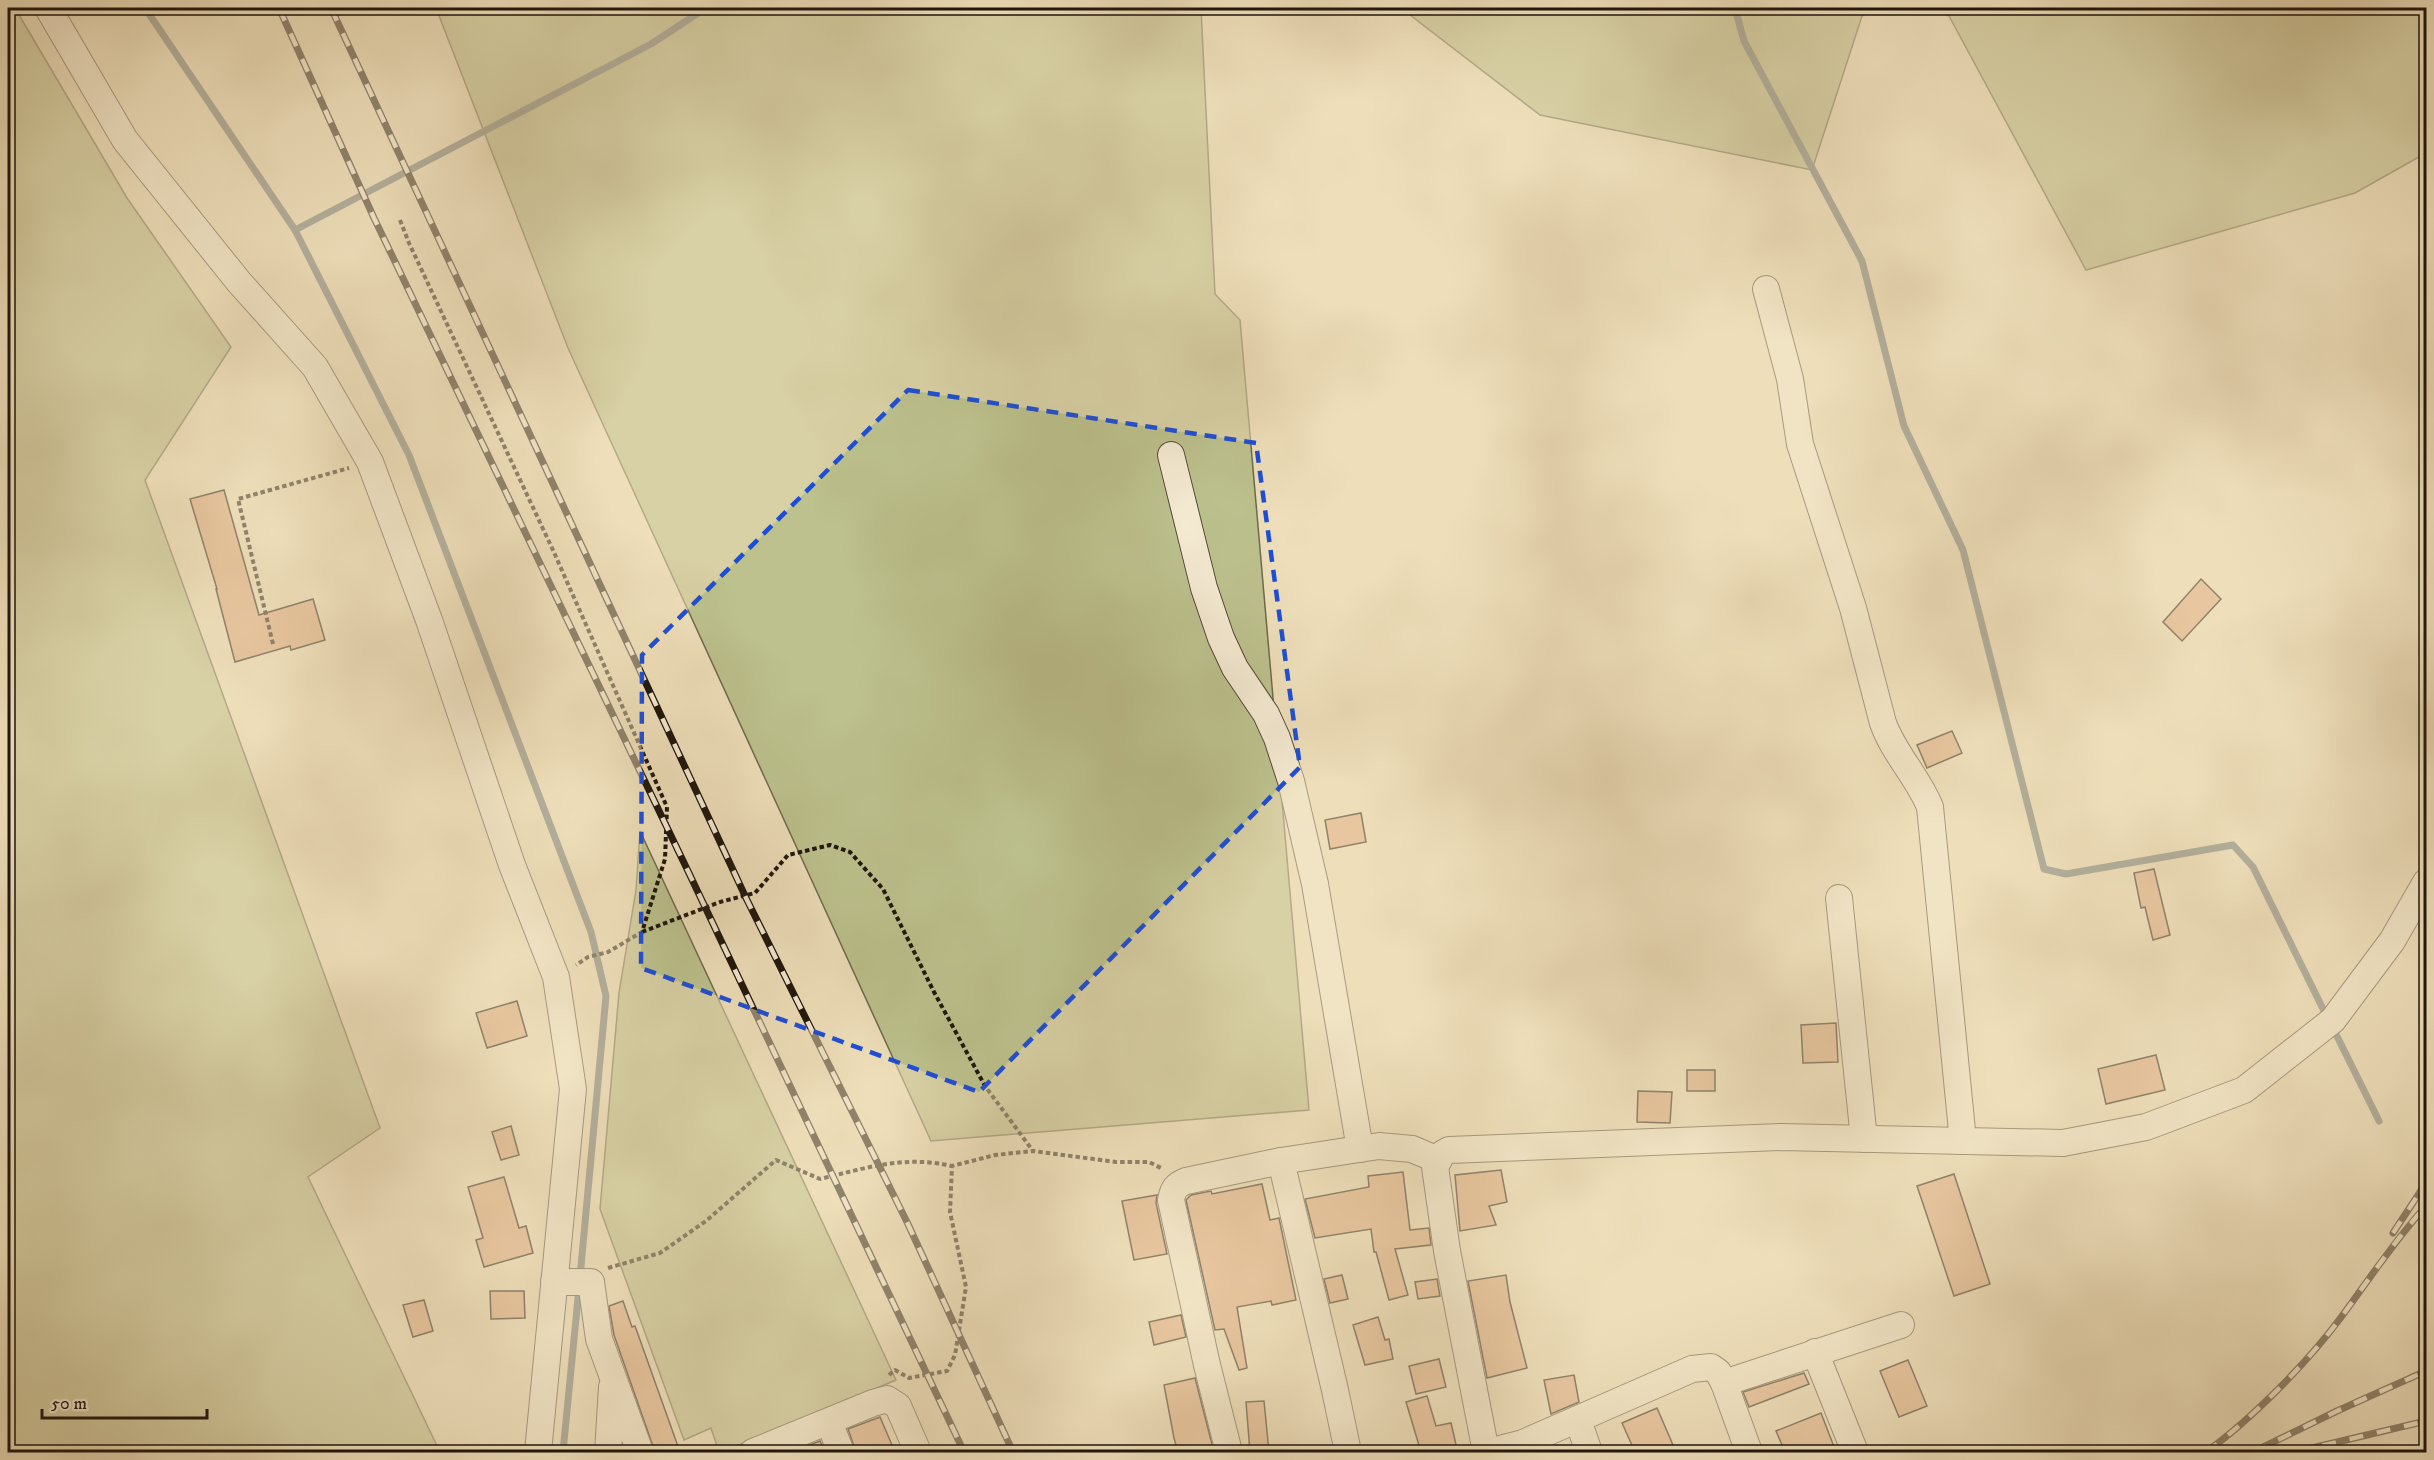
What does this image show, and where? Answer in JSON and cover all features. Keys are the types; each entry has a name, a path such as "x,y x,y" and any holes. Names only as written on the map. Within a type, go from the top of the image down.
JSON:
{"street":[{"path":"48,8 125,140 239,282 315,367 370,462 429,620 512,864 556,977 573,1089 538,1452"},
{"path":"1766,289 1790,379 1800,444 1853,609 1883,723 1888,736 1924,792 1930,807 1963,1141"},
{"path":"1172,455 1204,588 1221,638 1235,668 1266,714 1277,738 1291,781 1315,884 1360,1149"},
{"path":"1749,1452 1718,1372 1711,1367 1702,1367 1523,1443 1487,1452 1469,1372 1447,1251 1435,1167 1438,1160 1449,1150 1461,1149 1781,1137 2063,1143 2146,1128 2244,1090 2327,1025 2392,941 2427,882"},
{"path":"1839,898 1864,1139"},
{"path":"1229,1452 1207,1365 1171,1200 1172,1192 1178,1184 1186,1181 1281,1161 1379,1146 1412,1149 1438,1160"},
{"path":"1281,1161 1348,1452"},
{"path":"554,1282 587,1281 599,1340 640,1452"},
{"path":"1724,1383 1901,1325"},
{"path":"1815,1352 1855,1452"},
{"path":"608,1452 612,1377"},
{"path":"753,1452 785,1447 829,1422 887,1400 898,1406 918,1452"},
{"path":"1578,1420 1589,1452"},
{"path":"829,1422 841,1452"}],"path":[{"path":"400,220 552,548 667,807 665,859 642,932"},
{"path":"273,644 238,500 370,462"},
{"path":"588,957 608,951 642,932 720,902 755,893 788,855 830,845 850,852 883,890 934,992 985,1086 1033,1151"},
{"path":"587,1281 606,1268 660,1253 706,1221 776,1160 820,1179 855,1169 908,1162 926,1160 952,1166 995,1155 1033,1151 1116,1162 1149,1162 1186,1181"},
{"path":"880,1401 887,1377 894,1370 909,1378 947,1371 955,1355 966,1287 950,1212 952,1166"}],"highlighted area":[{"path":"908,390 1256,443 1300,767 979,1092 641,968 642,655"}],"green space":[{"path":"8,8 15,8 127,198 231,347 145,480 380,1128 308,1177 440,1452 8,1452"},
{"path":"436,8 1215,8 1201,9 1215,294 1240,320 1309,1110 931,1141 568,348"},
{"path":"1401,8 1877,8 1862,16 1812,170 1540,115"},
{"path":"1933,8 2426,8 2426,153 2355,193 2086,270 1949,16"},
{"path":"640,831 896,1380 722,1452 719,1452 711,1428 684,1440 600,1209 619,993 636,890"}],"building":[{"path":"224,490 259,615 313,599 325,640 291,650 290,646 235,662 217,589 190,499"},
{"path":"2201,579 2221,599 2182,641 2163,622"},
{"path":"1952,731 1962,753 1927,768 1917,745"},
{"path":"1361,813 1366,842 1330,849 1325,820"},
{"path":"2154,869 2170,935 2153,940 2145,907 2141,908 2134,873"},
{"path":"517,1001 527,1036 487,1048 476,1013"},
{"path":"1836,1023 1838,1062 1803,1063 1801,1025"},
{"path":"2156,1055 2165,1090 2106,1104 2098,1069"},
{"path":"1687,1070 1715,1070 1715,1091 1687,1091"},
{"path":"1638,1091 1672,1092 1670,1123 1637,1122"},
{"path":"511,1126 519,1155 501,1160 492,1132"},
{"path":"1501,1170 1507,1202 1489,1206 1496,1225 1460,1231 1455,1175"},
{"path":"1403,1172 1410,1230 1429,1228 1431,1245 1395,1249 1408,1295 1389,1300 1376,1252 1374,1252 1371,1229 1315,1238 1305,1199 1369,1187 1368,1176"},
{"path":"1954,1174 1990,1284 1954,1296 1917,1186"},
{"path":"504,1177 519,1228 526,1226 533,1253 484,1267 476,1240 483,1238 468,1187"},
{"path":"1262,1184 1270,1220 1279,1218 1296,1300 1272,1305 1271,1301 1237,1307 1247,1368 1239,1370 1224,1329 1215,1330 1186,1200 1191,1195 1211,1191 1212,1194"},
{"path":"1157,1195 1156,1203 1167,1254 1134,1260 1122,1201"},
{"path":"1342,1275 1348,1299 1330,1303 1324,1279"},
{"path":"1506,1275 1510,1302 1527,1368 1487,1378 1468,1281"},
{"path":"1437,1279 1440,1296 1418,1299 1415,1282"},
{"path":"490,1291 524,1291 525,1318 491,1319"},
{"path":"424,1300 433,1331 413,1337 403,1305"},
{"path":"623,1301 632,1327 635,1326 680,1452 655,1452 614,1335 609,1306"},
{"path":"1181,1315 1186,1337 1154,1345 1149,1322"},
{"path":"1378,1317 1385,1340 1389,1339 1393,1359 1365,1365 1353,1325"},
{"path":"1439,1359 1446,1387 1416,1394 1409,1366"},
{"path":"1908,1360 1927,1406 1899,1417 1880,1371"},
{"path":"1804,1373 1809,1384 1749,1407 1743,1392"},
{"path":"1574,1375 1579,1402 1551,1414 1544,1380"},
{"path":"1195,1378 1214,1452 1178,1452 1174,1438 1164,1385"},
{"path":"1427,1396 1436,1426 1451,1423 1457,1449 1421,1452 1406,1402"},
{"path":"1264,1401 1269,1452 1250,1452 1246,1402"},
{"path":"1657,1408 1676,1452 1635,1452 1622,1423"},
{"path":"1821,1413 1836,1452 1785,1452 1776,1431"},
{"path":"880,1417 895,1452 856,1452 848,1429"},
{"path":"820,1441 825,1452 791,1452"}],"waterway":[{"path":"145,8 295,230"},
{"path":"580,1277 606,996 591,932 409,455 295,230 651,44 706,8"},
{"path":"1735,8 1744,41 1862,261 1904,426 1963,550 2044,869 2066,874 2233,845 2253,867 2327,1017"},
{"path":"2332,1026 2379,1121"},
{"path":"563,1452 579,1288"}],"railway":[{"path":"279,8 374,218 964,1452"},
{"path":"331,8 747,900 907,1222 1013,1452"},
{"path":"2393,1233 2426,1183"},
{"path":"2206,1452 2261,1406 2313,1352 2426,1206"},
{"path":"2253,1452 2426,1371"},
{"path":"2295,1452 2426,1421"}]}
